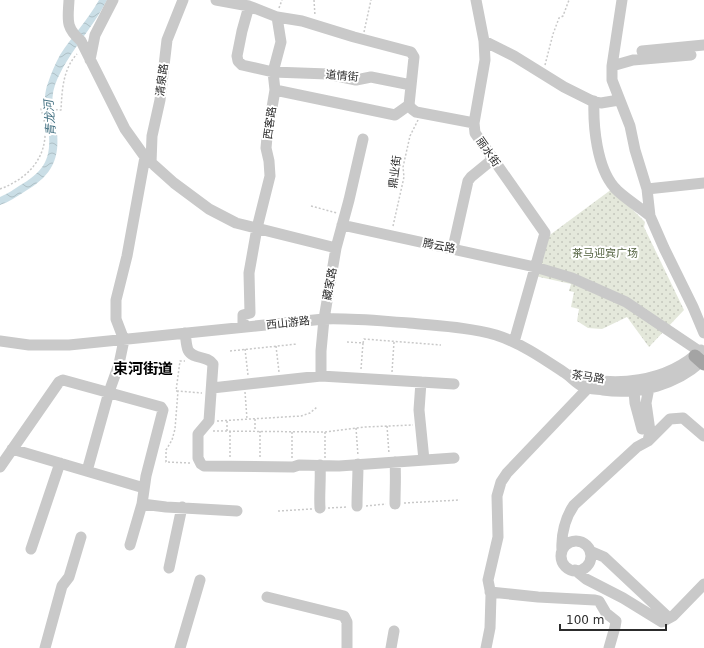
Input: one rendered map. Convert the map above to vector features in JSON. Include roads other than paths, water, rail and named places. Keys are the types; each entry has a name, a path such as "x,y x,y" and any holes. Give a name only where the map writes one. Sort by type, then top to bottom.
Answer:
{"street":[{"path":"68,0 68,21 72,34 83,45 121,121 148,160 174,184 209,209 236,223 336,248"},
{"path":"90,60 95,35 113,0"},
{"name":"清泉路","path":"124,340 116,319 116,300 127,256 160,100 167,40 183,0"},
{"path":"216,0 249,6 277,17 302,21 413,53 414,57 409,105 414,111 474,123"},
{"name":"丽水街","path":"476,0 484,41 485,60 474,123 475,133 545,233 514,342"},
{"path":"622,0 612,66 612,80 630,126 635,150 647,189 650,216 704,333"},
{"name":"道情街","path":"249,6 237,56 238,61 245,67 273,72 328,74 356,80 371,77 411,85"},
{"name":"西客路","path":"243,327 243,315 250,314 250,273 257,228 270,176 266,148 275,90 273,72 281,42 277,17"},
{"path":"484,41 514,56 564,87 594,101 601,103 619,100"},
{"path":"642,51 704,45"},
{"path":"612,66 633,60 691,55"},
{"path":"275,90 395,114 409,105"},
{"path":"594,101 594,133 606,172 614,187 650,216"},
{"name":"藏家路","path":"321,376 321,351 324,319 336,248 363,139"},
{"path":"453,248 468,181 493,159"},
{"path":"647,189 704,183"},
{"name":"腾云路","path":"344,220 391,236 453,248 536,267 572,278 626,302 701,356"},
{"name":"西山游路","path":"0,341 29,345 55,346 324,319 353,319 444,326 487,333 514,342 566,374"},
{"path":"186,333 189,352 194,356 208,359 213,364 209,421 198,434 198,458 200,463 204,466 292,467 299,465 358,464 454,458"},
{"path":"87,472 109,392 120,364 124,340"},
{"name":"茶马路","path":"566,374 580,378 608,381 631,381 669,372 701,356"},
{"name":"茶马路","path":"566,374 582,386 588,388 607,391 649,388 673,381 686,374 701,356"},
{"path":"212,391 246,384 321,376 454,384"},
{"path":"0,467 59,382 63,380 161,407 163,410 146,476 142,504 130,545"},
{"path":"421,382 419,410 424,460"},
{"path":"486,648 490,628 490,592 488,580 498,536 497,496 501,482 507,473 588,388"},
{"path":"648,441 650,431 646,403 649,388"},
{"path":"634,390 635,403 643,432 648,441"},
{"path":"590,551 590,559 586,566 579,570 571,570 564,565 561,558 562,541 568,515 574,505 637,447 648,441 670,419 678,417 683,418 704,436"},
{"path":"12,449 144,488"},
{"path":"392,462 396,480 394,487 395,504"},
{"path":"31,549 60,464"},
{"path":"357,506 358,464"},
{"path":"320,508 319,491 322,465"},
{"path":"142,504 166,507 237,511"},
{"path":"169,568 182,507"},
{"path":"45,648 62,586 69,577 81,537"},
{"path":"562,550 569,543 576,541 586,545 590,551 604,557 669,618"},
{"path":"575,570 586,579 623,598 662,622 673,616 704,584"},
{"path":"180,648 200,580"},
{"path":"490,592 599,601 606,613 616,621 609,648"},
{"path":"267,597 344,616 347,622 347,648"},
{"path":"391,648 394,631"}],"water":[{"name":"青龙河","path":"99,0 107,0 66,62 53,91 52,103 57,133 57,144 54,161 51,168 40,181 32,187 15,198 0,205 0,197 27,181 39,171 46,160 49,144 45,96 48,83 60,55"}],"district":[{"name":"束河街道","path":"143,369"}],"park label":[{"name":"茶马迎宾广场","path":"605,253"}]}
